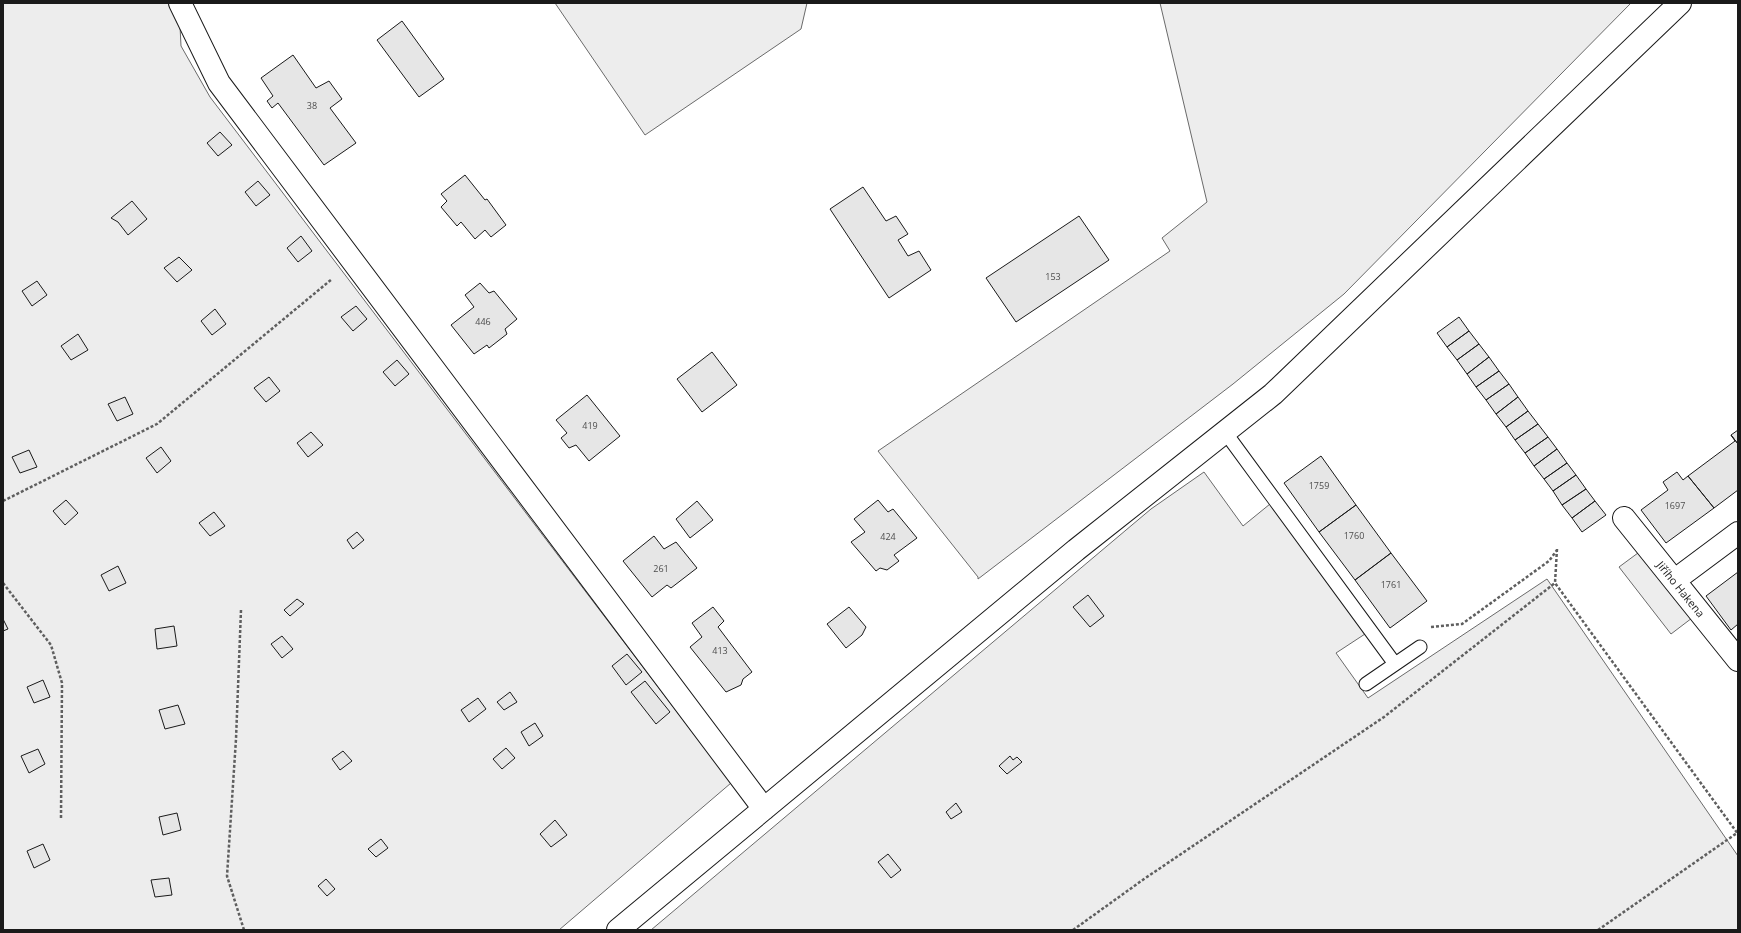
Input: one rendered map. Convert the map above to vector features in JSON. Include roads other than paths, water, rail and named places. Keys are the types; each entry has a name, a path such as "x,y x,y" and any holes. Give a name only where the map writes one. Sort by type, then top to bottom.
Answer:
{"street":[{"path":"180,3 219,83 764,809"},
{"path":"618,930 1076,550 1274,394 1680,3"},
{"name":"Jiřího Hakena","path":"1624,518 1738,660"},
{"path":"1675,580 1738,533"}],"lane":[{"path":"1225,432 1395,664"},
{"path":"1366,684 1420,647"}]}
